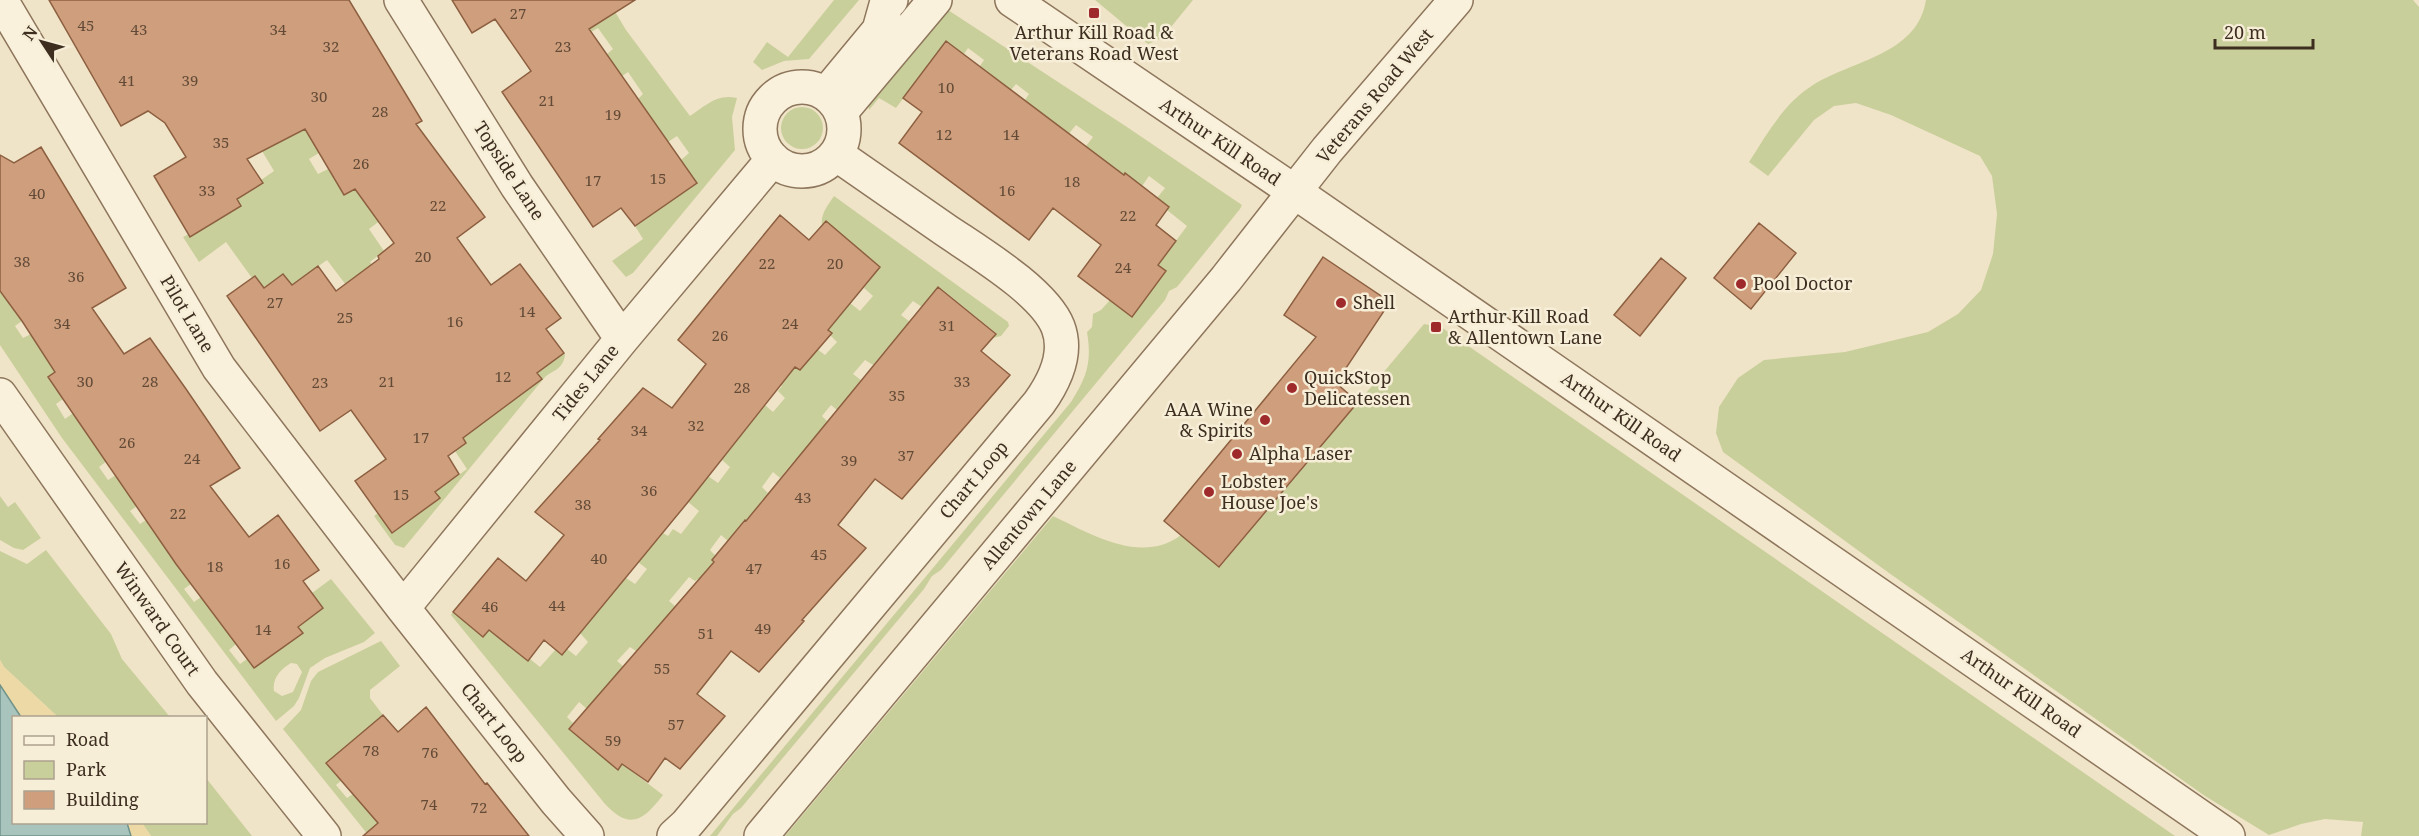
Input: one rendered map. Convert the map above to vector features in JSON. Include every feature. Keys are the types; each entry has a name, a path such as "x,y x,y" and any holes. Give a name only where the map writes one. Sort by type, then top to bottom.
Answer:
{"street":[{"name":"Pilot Lane","path":"1,0 219,368 403,608"},
{"name":"Topside Lane","path":"401,0 517,186 622,339"},
{"path":"824,98 935,0"},
{"name":"Arthur Kill Road","path":"1012,0 1295,192 2228,836"},
{"name":"Veterans Road West","path":"1295,192 1327,150 1456,0"},
{"path":"824,98 866,17 888,3"},
{"path":"785,91 824,98 844,125 843,138 836,154 820,167 808,171 795,171 782,167 765,148 760,135 761,121 766,108 774,98 785,91"},
{"name":"Chart Loop","path":"674,836 686,825 1039,403 1052,384 1060,360 1061,343 1058,327 1047,309 1033,294 836,154"},
{"name":"Tides Lane","path":"403,608 622,339 773,159"},
{"name":"Allentown Lane","path":"761,836 1273,222 1295,192"},
{"name":"Winward Court","path":"0,395 202,683 324,836"},
{"name":"Chart Loop","path":"403,608 556,801 587,836"}],"green space":[{"path":"227,0 230,0 301,124 322,148 318,151 319,153 309,159 318,174 328,169 344,195 404,159 415,164 437,153 445,163 413,196 369,229 384,251 370,262 388,285 417,311 541,379 537,373 564,353 565,355 558,369 545,377 404,548 395,545 374,516 378,513 393,533 440,498 435,492 467,469 455,451 466,443 327,260 292,285 283,274 264,288 256,277 252,278 226,242 199,262 183,237 189,234 191,236 241,206 237,199 263,184 261,180 274,171 262,151"},
{"path":"608,0 626,30 690,116 717,99 737,98 732,117 735,150 633,273 626,277 612,261 643,239 635,226 697,183 681,160 689,153 677,136 668,142 638,99 643,94 628,72 618,79 607,54 613,49 598,28 591,32 576,11"},
{"path":"834,0 859,0 809,59 784,61 762,70 753,62 767,42 788,57"},
{"path":"1095,0 1193,0 1162,38 1148,44"},
{"path":"1926,0 2413,0 2419,7 2419,836 2361,836 2363,822 2325,819 2269,835 2205,796 1889,573 1723,452 1716,433 1719,407 1738,378 1764,360 1845,352 1928,332 1958,314 1981,290 1993,254 1997,214 1992,176 1980,156 1891,115 1856,103 1834,106 1814,120 1768,176 1749,162 1777,120 1793,101 1829,76 1881,54 1897,44 1910,33 1920,18"},
{"path":"948,10 1242,205 1177,287 1169,291 1165,300 941,570 932,576 924,589 741,808 733,814 717,836 710,836 1071,402 1087,369 1089,352 1087,332 1092,327 1093,314 1101,310 1110,300 1132,317 1166,271 1158,265 1187,226 1167,210 1169,207 1157,198 1165,188 1149,176 1142,186 1089,221 1086,146 1093,137 1076,125 1063,141 1050,120 1025,100 1029,94 1016,84 1011,90 984,83 991,74 980,66 984,60 968,48 964,54 946,41 896,108 879,98 869,110 868,103"},
{"path":"802,107 810,108 817,113 822,120 822,136 817,143 810,148 802,149 794,148 787,143 782,136 781,128 782,120 787,113 794,108"},
{"path":"834,196 1008,322 1009,326 1001,336 993,338 996,333 939,287 922,307 913,301 901,315 910,322 892,350 888,347 873,365 865,360 853,374 861,380 855,387 861,391 837,410 831,405 822,416 828,422 849,503 795,460 780,478 773,472 762,487 768,493 760,503 766,507 751,525 744,520 728,541 721,535 710,550 716,556 717,564 702,582 689,577 669,601 675,606 663,622 709,673 654,630 636,651 630,647 617,661 623,666 619,671 623,675 587,709 579,702 567,717 574,724 570,729 617,769 622,764 663,795 643,816 629,820 622,818 605,804 451,615 453,612 483,637 489,630 528,661 530,659 540,667 556,649 562,654 567,649 576,656 588,642 580,633 598,611 551,572 626,578 635,584 647,569 638,562 653,536 658,540 663,533 668,536 673,529 681,534 699,511 688,502 690,500 686,496 708,476 718,483 730,467 722,460 739,438 704,407 745,429 765,405 773,412 785,398 778,391 782,386 778,382 792,364 800,370 817,349 825,355 837,342 824,326 850,303 860,311 873,296 864,288 880,267 826,222 822,225 823,214"},
{"path":"11,291 22,321 15,326 23,338 31,334 49,362 100,329 63,399 56,404 65,419 73,413 107,461 99,467 108,480 116,475 137,506 130,511 140,524 146,520 191,584 184,589 194,602 201,597 236,644 229,650 240,664 247,659 254,667 302,634 298,627 323,608 312,593 331,579 375,633 364,642 325,658 310,668 294,706 276,721 62,438 0,345 0,292 3,296","holes":["291,663 297,664 302,672 293,692 282,696 274,691 274,682 281,671"]},
{"path":"1424,324 1441,327 2175,836 785,836 1053,516 1100,538 1133,547 1166,544 1181,535 1220,567"},
{"path":"0,496 8,507 15,502 41,538 23,550 0,540"},
{"path":"46,550 111,634 122,659 169,716 57,716 4,667 0,660 0,551 27,564"},
{"path":"381,641 400,666 370,690 370,698 383,715 326,763 342,780 336,785 347,798 353,794 389,813 377,823 388,836 369,836 283,729 301,710 311,681 318,672"},
{"path":"207,779 252,836 151,836 143,824 207,824"}],"sand":[{"path":"0,660 4,667 57,716 20,716 0,685"},
{"path":"127,824 143,824 151,836 131,836"}],"water":[{"path":"0,685 20,716 12,716 12,824 127,824 131,836 0,836"}],"building":[{"path":"49,0 349,0 422,121 416,124 485,217 457,238 491,285 520,264 561,318 546,329 564,353 537,373 542,379 463,438 466,443 448,456 459,474 435,492 440,498 392,533 355,481 386,459 351,410 320,431 227,296 255,276 264,288 283,274 292,285 318,266 336,291 379,259 378,256 394,243 355,189 344,195 305,129 247,159 263,183 237,199 241,206 190,237 154,176 186,157 165,123 148,111 121,126"},
{"path":"452,0 635,0 589,29 697,183 635,226 621,208 593,227 502,92 531,71 495,19 472,33"},
{"path":"946,41 1169,207 1156,225 1176,241 1158,265 1166,271 1132,317 1078,276 1101,245 1053,208 1029,240 899,143 922,112 903,98"},
{"path":"41,147 126,288 92,308 124,354 150,338 186,389 240,468 210,486 249,537 278,515 319,570 303,581 323,608 298,627 303,633 254,668 176,564 48,377 55,372 0,291 0,155 14,163"},
{"path":"780,215 809,240 826,221 880,267 828,330 832,333 800,370 795,367 562,655 544,640 528,661 489,630 483,637 453,612 498,558 526,581 564,535 535,512 643,388 672,408 706,364 678,340"},
{"path":"1759,223 1796,253 1751,309 1714,278"},
{"path":"1323,257 1390,302 1336,383 1358,402 1219,567 1164,521 1316,337 1284,315"},
{"path":"1661,258 1686,278 1640,336 1614,315"},
{"path":"938,287 996,334 981,351 1010,375 902,499 875,479 838,525 866,548 759,672 731,651 697,694 725,716 680,769 665,758 648,782 622,764 618,770 569,729 714,562 712,560"},
{"path":"426,707 485,784 487,783 529,836 363,836 378,823 326,763 383,715 398,732"}],"place":[{"name":"Arthur Kill Road & Veterans Road West","path":"1094,13"},
{"name":"Pool Doctor","path":"1741,284"},
{"name":"Shell","path":"1341,303"},
{"name":"Arthur Kill Road & Allentown Lane","path":"1436,327"},
{"name":"QuickStop Delicatessen","path":"1292,388"},
{"name":"AAA Wine & Spirits","path":"1265,420"},
{"name":"Alpha Laser","path":"1237,454"},
{"name":"Lobster House Joe's","path":"1209,492"}]}
